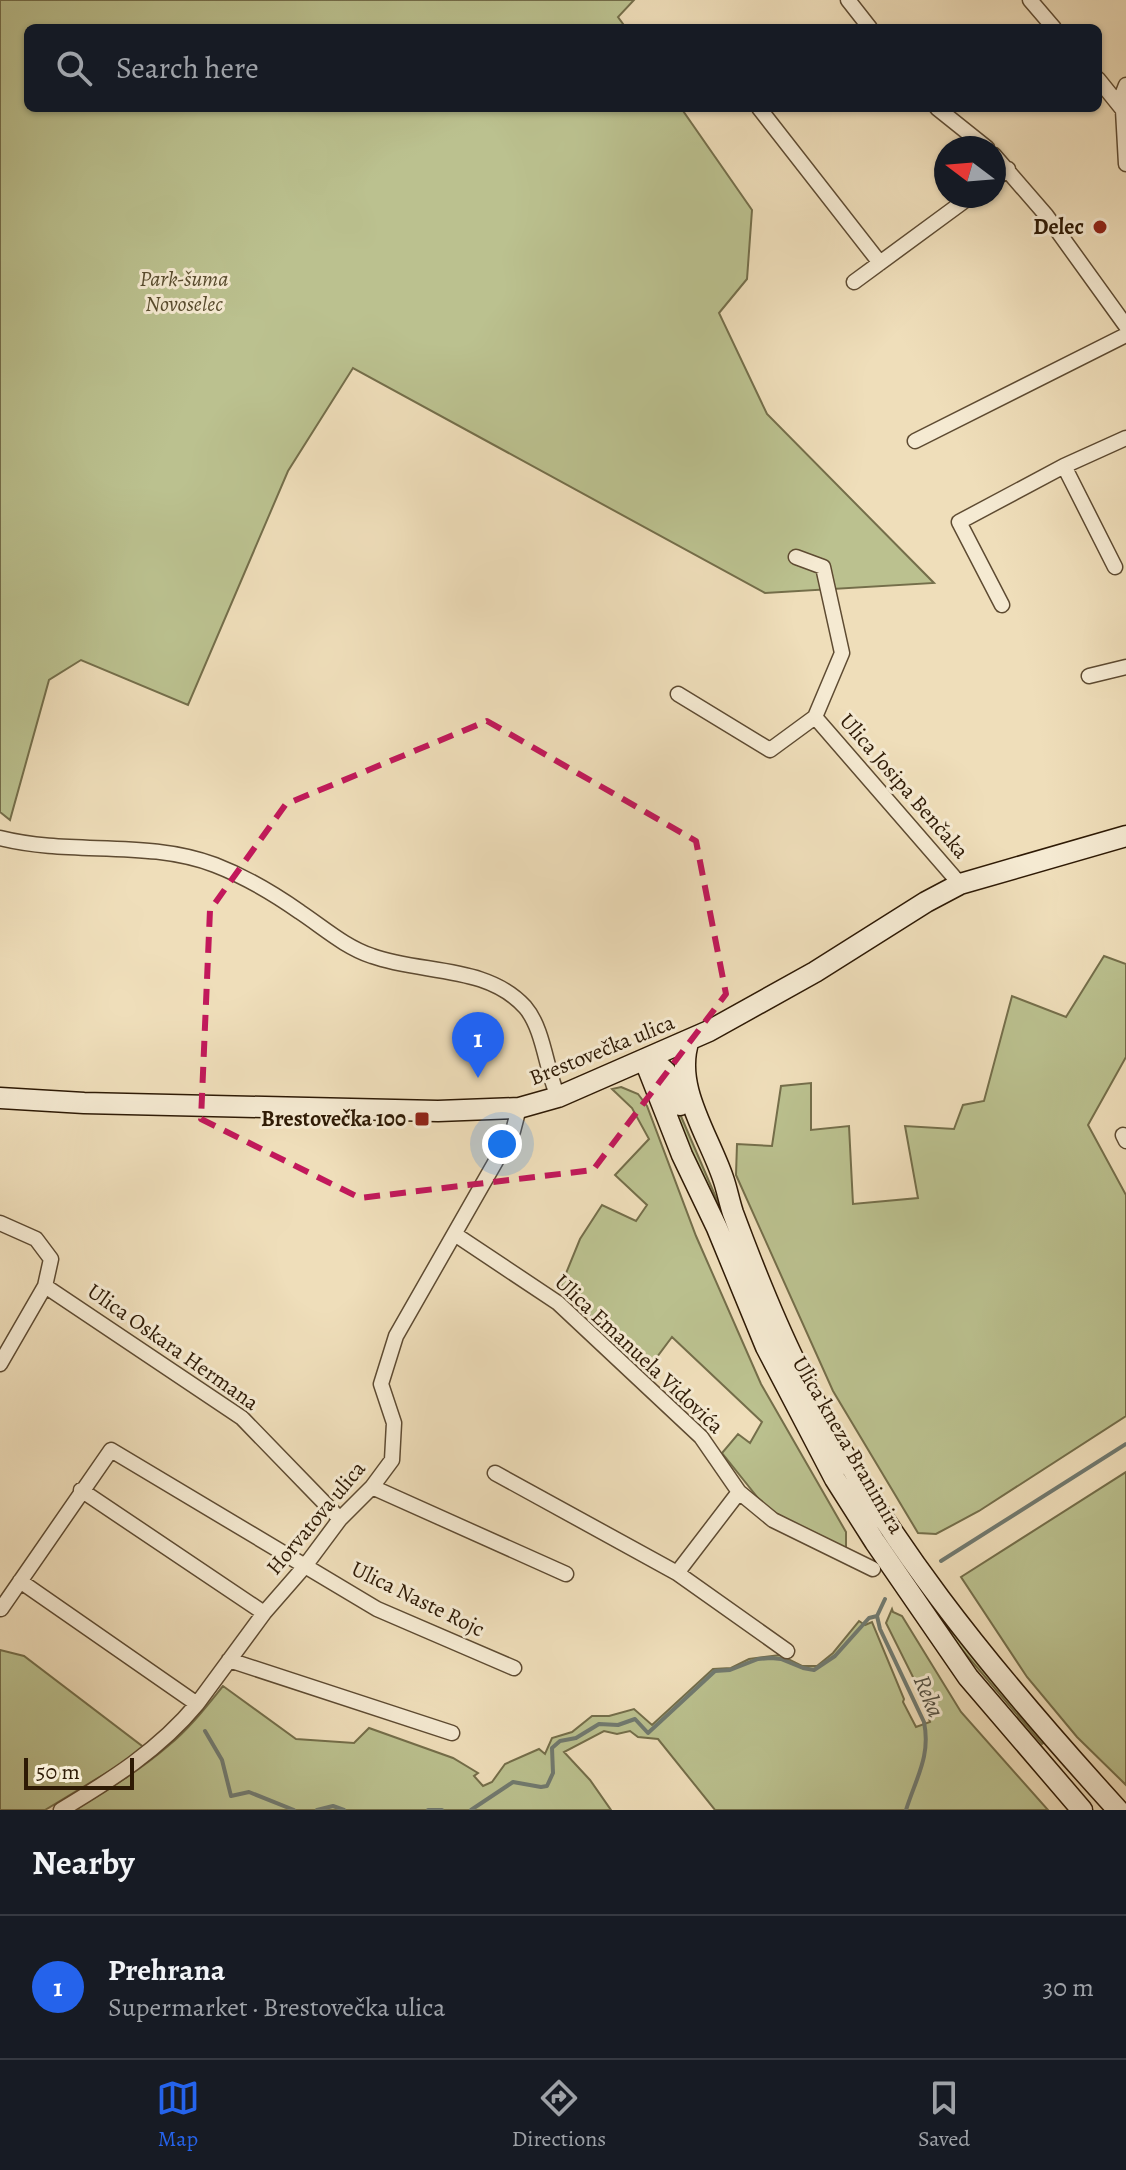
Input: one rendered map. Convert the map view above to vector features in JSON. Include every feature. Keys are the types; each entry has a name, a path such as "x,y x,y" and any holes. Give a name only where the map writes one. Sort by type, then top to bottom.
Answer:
{"street":[{"path":"848,0 867,24"},
{"path":"1030,0 1051,24"},
{"path":"1102,84 1123,108"},
{"path":"1126,85 1123,108 1126,164"},
{"path":"762,112 880,263"},
{"path":"942,112 972,136"},
{"path":"1008,169 1056,227 1126,326"},
{"path":"854,282 955,208"},
{"path":"915,441 1126,335"},
{"path":"1002,605 959,522 1064,466 1126,438"},
{"path":"1064,466 1115,567"},
{"name":"Ulica Josipa Benčaka","path":"678,694 770,750 815,717 842,653 823,567 796,557"},
{"path":"1089,676 1126,667"},
{"name":"Ulica Josipa Benčaka","path":"815,717 960,884"},
{"name":"Brestovečka ulica","path":"0,1098 84,1103 438,1111 519,1108 558,1097 689,1040 815,972 960,884 1126,836"},
{"path":"0,838 64,849 154,850 184,856 249,879 332,935 371,956 472,977 496,986 516,998 533,1017 558,1097"},
{"name":"Ulica kneza Branimira","path":"689,1040 683,1059 684,1079 723,1178 731,1209 796,1365 850,1465 929,1586 1002,1678 1118,1810"},
{"name":"Ulica kneza Branimira","path":"648,1059 669,1077 705,1167 731,1209"},
{"name":"Ulica kneza Branimira","path":"648,1059 682,1155 717,1228 766,1347 835,1479 968,1677 1082,1810"},
{"name":"Horvatova ulica","path":"61,1810 147,1755 178,1727 264,1613 392,1460 394,1423 381,1384 396,1336 513,1131 519,1108"},
{"path":"0,1223 36,1239 51,1259 45,1286 0,1364"},
{"name":"Ulica Emanuela Vidovića","path":"456,1235 558,1303 701,1437 739,1492 773,1520 873,1569"},
{"name":"Ulica Oskara Hermana","path":"45,1286 242,1418 340,1519"},
{"name":"Ulica Naste Rojc","path":"81,1490 111,1450 377,1609 514,1668"},
{"path":"495,1473 677,1573 787,1651"},
{"path":"372,1487 566,1574"},
{"path":"1,1609 81,1490 264,1613"},
{"path":"677,1573 739,1492"},
{"path":"20,1581 197,1704"},
{"path":"229,1660 452,1733"}],"highlighted area":[{"path":"487,721 696,841 726,994 593,1170 360,1198 201,1119 210,910 286,804"}],"green space":[{"name":"Park-šuma Novoselec","path":"0,0 634,0 618,17 623,24 24,24 24,112 684,112 752,210 747,279 719,313 767,414 934,583 765,593 353,368 288,471 188,705 81,660 49,680 10,820 0,812"},
{"path":"1104,956 1126,964 1126,1057 1088,1125 1126,1195 1126,1416 979,1511 936,1534 918,1533 833,1391 736,1175 737,1144 772,1146 781,1086 811,1083 811,1130 849,1126 853,1204 918,1198 905,1126 954,1129 963,1105 984,1101 1012,996 1066,1017"},
{"path":"621,1087 638,1094 647,1106 696,1236 761,1384 846,1532 846,1549 766,1508 722,1453 738,1434 750,1443 762,1422 672,1337 648,1369 560,1288 580,1239 602,1205 636,1221 647,1205 615,1175 649,1139 632,1108 612,1089"},
{"path":"674,1100 782,1351 1046,1741 1042,1744 952,1638 916,1589 818,1433 699,1175 669,1101"},
{"path":"1126,1472 1126,1785 1077,1737 1027,1677 961,1577"},
{"path":"892,1609 902,1616 961,1712 1048,1810 715,1810 658,1739 638,1737 630,1731 617,1734 604,1731 564,1752 590,1780 611,1810 75,1810 168,1746 223,1686 296,1739 354,1743 369,1728 453,1758 478,1773 474,1776 483,1786 492,1782 505,1764 539,1749 545,1754 552,1738 572,1732 592,1716 609,1716 634,1709 652,1725 713,1669 731,1668 749,1659 780,1655 802,1666 817,1666 833,1653 859,1621 865,1625 872,1622 916,1727 930,1722 921,1693 886,1623"},
{"path":"0,1650 24,1656 146,1749 45,1810 0,1810"}],"waterway":[{"name":"Reka","path":"941,1561 1126,1444"},
{"name":"Reka","path":"885,1599 877,1616 880,1629 924,1722 926,1734 921,1767 906,1810"},
{"path":"471,1810 513,1782 547,1786 553,1773 552,1748 560,1741 576,1738 599,1724 618,1725 635,1719 648,1733 715,1671 730,1670 758,1659 771,1658 814,1670 835,1656 869,1618 877,1616"},
{"path":"205,1731 222,1760 231,1796 249,1792 294,1810"},
{"path":"317,1810 333,1806 344,1810"},
{"path":"428,1810 442,1810"}],"place":[{"name":"Delec","path":"1100,227"},
{"name":"Prehrana","path":"478,1078"},
{"name":"Brestovečka 100","path":"422,1119"}]}
